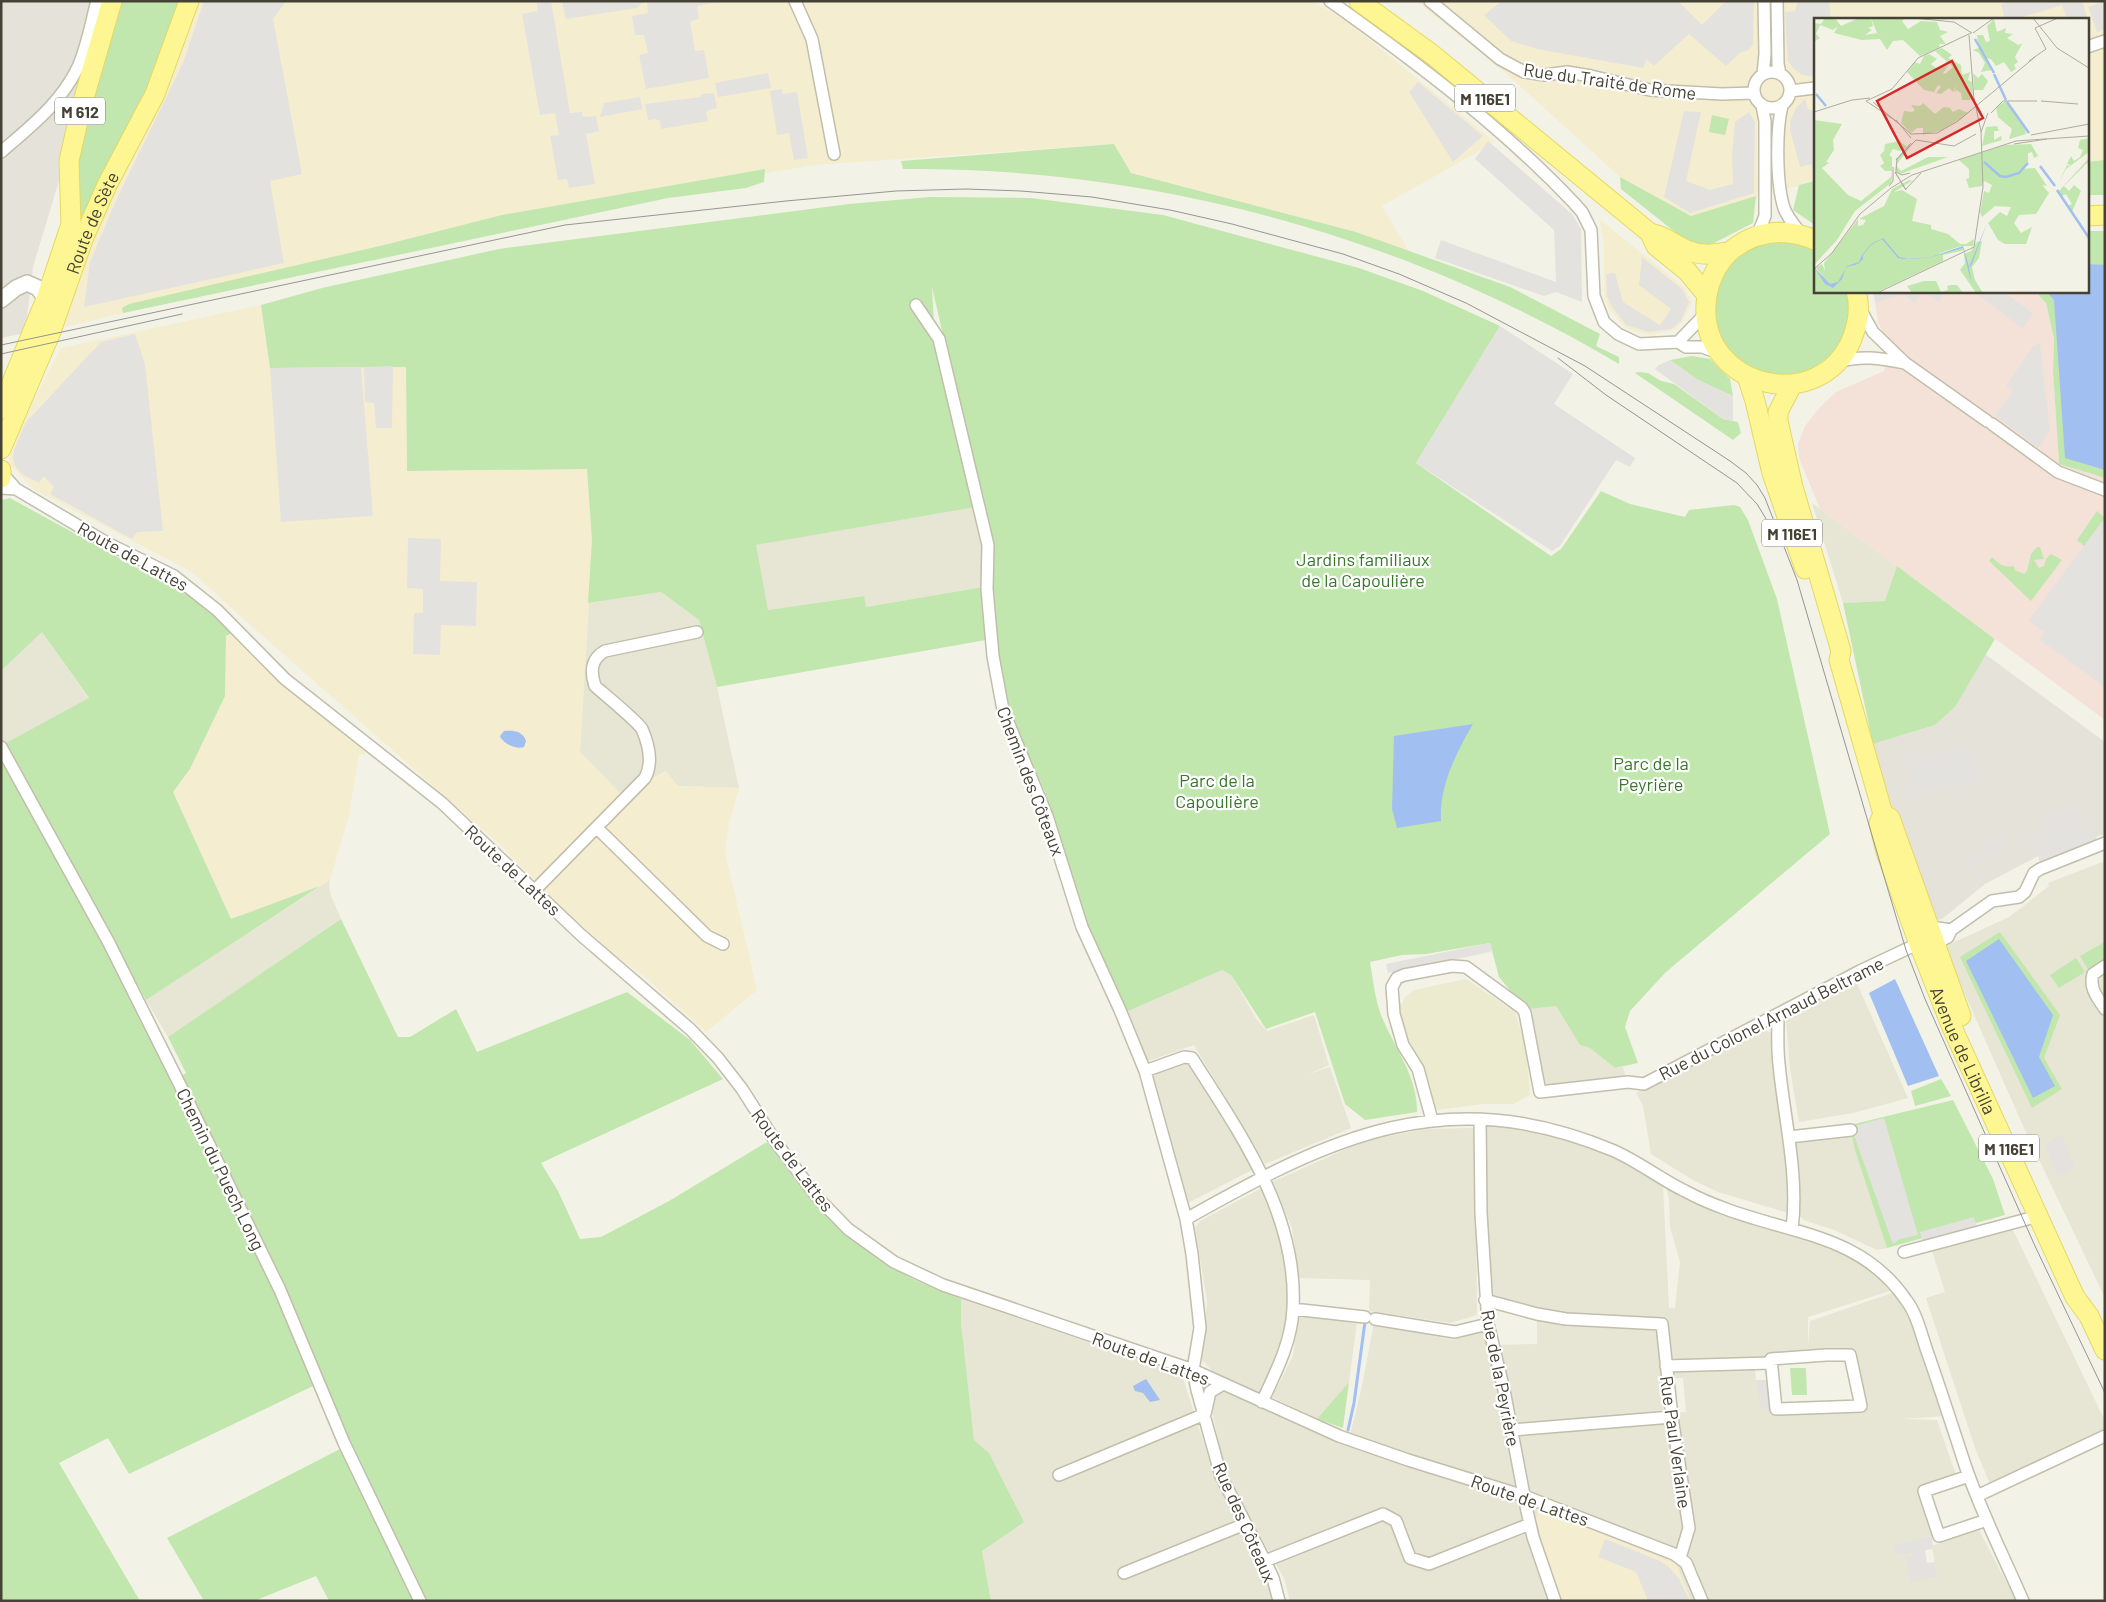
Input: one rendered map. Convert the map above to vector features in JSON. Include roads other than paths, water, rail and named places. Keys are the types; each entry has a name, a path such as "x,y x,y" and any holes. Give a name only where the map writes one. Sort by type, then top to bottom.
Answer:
{"main road":[{"name":"Route de Sète","path":"1,409 46,299 71,224 69,161 80,112 112,1"},
{"name":"Route de Sète","path":"1,448 50,334 84,237 107,184 155,94 189,1"},
{"name":"M 116E1","path":"1359,1 1433,55 1650,233 1656,246 1687,271 1706,294"},
{"path":"2088,206 2105,206"},
{"path":"2088,216 2105,215"},
{"path":"1808,237 1786,232 1757,236 1742,242 1729,252 1719,265 1711,279 1706,294 1705,314 1707,328 1719,353 1746,376 1761,382 1776,385 1792,384 1816,377 1837,362 1849,347 1856,328 1858,299"},
{"name":"M 116E1","path":"1650,233 1664,236 1691,252 1703,254 1729,252"},
{"name":"Avenue de Librilla","path":"1746,376 1841,651 1839,660 1883,814 1879,823 1886,852 1923,942 1978,1053 2039,1214 2105,1337"},
{"name":"Avenue de Librilla","path":"1780,471 1778,412 1792,384"},
{"path":"2,471 9,484"},
{"name":"Avenue de Librilla","path":"1883,814 1890,818 1923,942"},
{"name":"Avenue de Librilla","path":"1886,852 1899,869 1954,1032 2039,1214 2075,1297 2089,1316 2105,1350"},
{"path":"2075,1297 2105,1366"}],"street":[{"path":"1,152 47,111 68,84 78,66 97,1"},
{"path":"795,1 812,39 834,154"},
{"path":"1330,1 1410,58 1496,128 1568,196 1582,212 1588,221 1593,238 1594,296 1600,314 1610,328 1639,344 1678,342 1686,347 1702,347 1719,353"},
{"name":"Rue du Traité de Rome","path":"1430,1 1500,59 1524,72 1545,75 1567,72 1655,90 1722,94 1754,93"},
{"path":"1763,74 1775,72 1788,81 1790,91 1787,102 1782,106 1772,109 1762,106 1754,93 1755,84 1763,74 1765,54 1764,1"},
{"path":"1777,1 1778,64 1780,74"},
{"path":"2088,47 2105,41"},
{"path":"1790,91 1814,88"},
{"path":"1757,236 1765,216 1765,121 1762,106"},
{"path":"1782,106 1779,119 1779,182 1784,208 1808,237"},
{"path":"1,300 16,288 27,283 38,288 46,299"},
{"path":"1858,299 1872,332 1904,363 2058,472 2105,490"},
{"name":"Chemin des Côteaux","path":"916,305 939,340 988,545 986,589 993,656 1006,719 1048,816 1082,927 1120,1010 1145,1071 1186,1219"},
{"path":"1678,342 1705,314"},
{"path":"1837,362 1854,357 1864,357 1904,363"},
{"name":"Route de Lattes","path":"1,488 9,484 107,542 174,576 201,596 285,679 442,803 581,935 690,1029 718,1058 742,1089 777,1144 818,1198 848,1229 888,1258 943,1284 1193,1370 1339,1436 1408,1460 1524,1496 1574,1514 1680,1558"},
{"path":"534,890 645,778 650,770 651,759 641,728 595,686 592,677 592,666 596,657 605,651 697,632"},
{"name":"Chemin du Puech Long","path":"1,747 113,951 178,1081 280,1290 344,1443 420,1601"},
{"path":"596,828 707,936 723,944"},
{"name":"Rue du Colonel Arnaud Beltrame","path":"1432,1120 1418,1069 1403,1045 1394,1014 1392,987 1396,978 1452,966 1466,966 1522,1008 1526,1013 1540,1092 1628,1082 1644,1084 1860,971 1923,942 1938,928 1951,930 1992,901 2019,897 2025,892 2034,873 2040,869 2105,843"},
{"path":"2105,966 2092,974 2091,981 2093,990 2105,1008"},
{"path":"1778,1014 1778,1064 1789,1137 1794,1208 1792,1229"},
{"path":"1145,1071 1184,1057 1192,1058 1235,1127 1262,1177 1282,1224 1289,1247 1293,1309 1281,1360 1262,1402"},
{"path":"1186,1219 1262,1177 1328,1146 1379,1130 1453,1118 1521,1123 1578,1137 1624,1156 1685,1191 1726,1209 1827,1240 1855,1253 1884,1276 1908,1302 1950,1415 1976,1496 2023,1601"},
{"name":"Rue de la Peyrière","path":"1480,1119 1488,1324 1512,1430 1530,1524 1555,1601"},
{"path":"1789,1137 1851,1130"},
{"path":"1904,1252 2039,1214"},
{"name":"Rue des Côteaux","path":"1186,1219 1200,1328 1193,1370 1197,1390 1221,1476 1273,1578 1279,1601"},
{"name":"Rue Paul Verlaine","path":"1486,1300 1537,1314 1566,1319 1662,1324 1672,1417 1689,1528 1680,1558"},
{"path":"1293,1309 1370,1318 1456,1332 1488,1324"},
{"path":"1850,1355 1861,1406 1776,1409 1771,1363 1770,1359 1850,1355"},
{"path":"1666,1366 1771,1363"},
{"path":"1059,1475 1205,1414 1210,1392 1223,1384"},
{"path":"1512,1430 1672,1417"},
{"path":"1976,1496 2105,1436"},
{"path":"1969,1476 1924,1491 1939,1536 1987,1520"},
{"path":"1265,1561 1383,1514 1396,1521 1410,1558 1429,1564 1530,1524"},
{"path":"1124,1573 1245,1524"},
{"path":"1680,1558 1686,1563 1702,1601"}],"water":[{"path":"2088,264 2105,265 2105,470 2065,458 2054,300 2047,292 2088,292"},
{"path":"1473,724 1450,770 1443,795 1441,821 1397,828 1392,809 1394,736"},
{"path":"504,731 514,731 523,735 526,741 524,747 514,747 504,742 500,736"},
{"path":"1999,939 2053,1015 2039,1057 2055,1086 2033,1098 1966,961"},
{"path":"1895,979 1939,1076 1908,1086 1869,993"},
{"path":"1146,1379 1160,1400 1150,1402 1143,1393 1135,1391 1133,1386"}],"waterway":[{"path":"1348,1430 1354,1403 1365,1322"}],"tram line":[{"path":"1,345 565,225 896,191 966,189 1021,191 1092,197 1170,210 1232,224 1343,254 1399,274 1466,303 1585,366 1730,461 1746,473 1765,498 1797,580 1906,950 1925,999 2035,1246 2105,1393"},
{"path":"1,354 182,314"},
{"path":"1558,358 1606,395 1737,483 1757,504 1771,527"}],"park label":[{"name":"Jardins familiaux de la Capoulière","path":"1363,569"},
{"name":"Parc de la Peyrière","path":"1651,773"},
{"name":"Parc de la Capoulière","path":"1217,790"}]}
